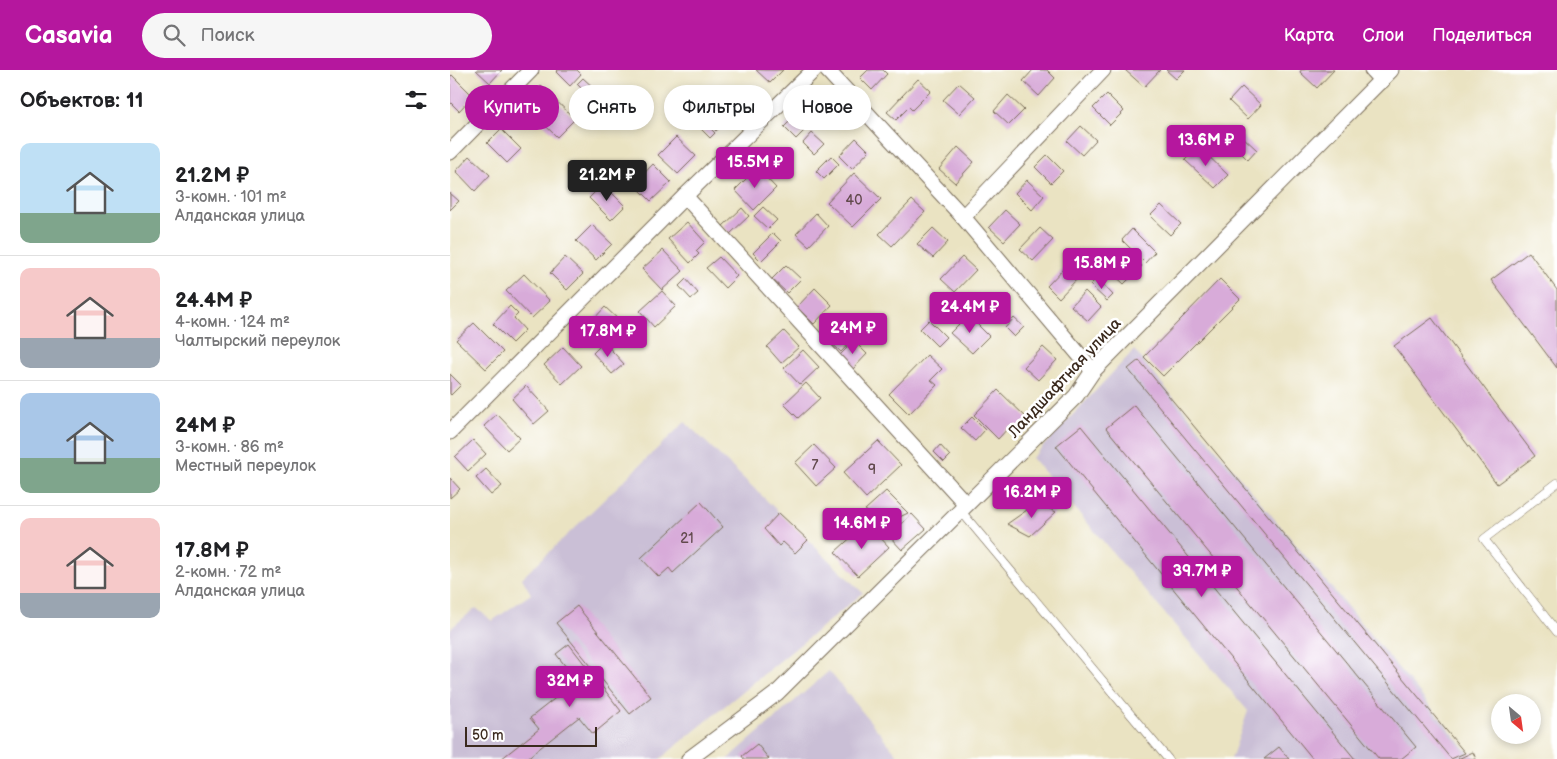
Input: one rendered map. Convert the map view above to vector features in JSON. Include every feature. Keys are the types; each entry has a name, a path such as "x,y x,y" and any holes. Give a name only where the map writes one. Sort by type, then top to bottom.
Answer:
{"street":[{"path":"450,152 531,70"},
{"path":"450,432 685,196 814,70"},
{"path":"827,70 963,217 1093,371"},
{"path":"963,217 1103,70"},
{"name":"Ландшафтная улица","path":"689,759 777,693 1076,396 1093,371 1382,74"},
{"path":"685,196 963,507"}],"lane":[{"path":"1557,483 1484,539 1557,632"},
{"path":"963,507 1168,759"}],"shaded area":[{"path":"1134,350 1474,759 1231,759 1248,711 1032,458"},
{"path":"685,422 863,593 660,759 450,759 450,629 476,608 492,621 531,594 522,578"},
{"path":"829,671 901,759 728,759"}],"building":[{"path":"476,70 502,70 490,83"},
{"path":"558,70 577,70 581,74 569,85 556,72"},
{"path":"756,70 783,70 770,83"},
{"path":"868,70 883,70 887,74 872,90 871,85 867,85 860,78"},
{"path":"1033,70 1047,70 1055,78 1039,96 1023,81"},
{"path":"1125,70 1160,70 1144,87"},
{"path":"1166,70 1185,70 1176,79"},
{"path":"1301,70 1334,70 1317,88 1300,72"},
{"path":"452,75 465,88 465,105 459,111 450,102 450,77"},
{"path":"583,78 591,85 578,85"},
{"path":"918,79 931,91 912,110 909,107 896,120 887,112"},
{"path":"959,83 975,97 959,114 943,100"},
{"path":"1242,87 1261,105 1248,119 1229,101"},
{"path":"1107,94 1124,111 1110,125 1093,108"},
{"path":"1008,95 1024,110 1009,125 994,111"},
{"path":"559,103 569,113 569,125 557,137 550,130 559,130"},
{"path":"1081,126 1096,140 1082,155 1067,141"},
{"path":"502,130 521,149 507,163 487,143"},
{"path":"702,130 712,130 715,133 710,138"},
{"path":"787,130 805,130 796,139"},
{"path":"812,133 824,144 814,154 803,143"},
{"path":"1242,136 1257,150 1248,160 1233,145"},
{"path":"676,137 696,156 678,174 658,155"},
{"path":"856,138 869,151 852,169 839,156"},
{"path":"1198,146 1228,175 1215,188 1185,160"},
{"path":"958,147 974,162 955,183 939,169"},
{"path":"1047,155 1063,171 1051,183 1035,167"},
{"path":"470,156 490,175 475,191 456,171"},
{"path":"831,156 839,164 824,179 816,171"},
{"path":"653,164 671,182 651,201 634,184"},
{"path":"757,168 776,188 754,210 735,190"},
{"path":"854,173 881,199 853,227 827,202"},
{"path":"1027,180 1044,196 1032,210 1015,193"},
{"path":"603,184 625,206 611,220 589,198"},
{"path":"450,193 459,201 450,210"},
{"path":"912,200 925,212 892,246 879,234"},
{"path":"1161,205 1181,224 1170,235 1150,216"},
{"path":"763,207 777,220 768,229 754,216"},
{"path":"742,208 749,216 730,234 723,226"},
{"path":"1005,210 1020,224 1004,241 989,227"},
{"path":"816,213 828,226 809,246 796,234"},
{"path":"687,222 705,242 696,251 699,254 690,263 668,239"},
{"path":"592,225 612,244 596,260 576,241"},
{"path":"933,228 948,242 933,258 917,244"},
{"path":"1040,228 1053,240 1033,261 1020,249"},
{"path":"1132,229 1155,252 1145,263 1122,240"},
{"path":"773,233 781,241 761,261 753,253"},
{"path":"663,250 683,271 662,290 642,269"},
{"path":"1128,252 1142,266 1124,284 1110,271"},
{"path":"1529,252 1557,290 1557,368 1491,280"},
{"path":"565,257 583,274 567,290 550,273"},
{"path":"719,257 737,276 725,288 706,268"},
{"path":"962,257 976,270 955,292 941,279"},
{"path":"786,265 801,279 787,293 772,279"},
{"path":"1065,267 1078,278 1059,298 1047,286"},
{"path":"524,274 550,301 532,318 506,291"},
{"path":"1097,278 1113,295 1107,301 1090,285"},
{"path":"686,279 698,293 691,299 679,286"},
{"path":"1220,279 1240,299 1163,376 1144,357"},
{"path":"815,288 832,305 814,324 797,307"},
{"path":"662,291 676,306 654,327 640,311"},
{"path":"1085,291 1101,307 1088,321 1071,306"},
{"path":"510,306 518,314 514,318 525,330 512,343 493,324"},
{"path":"605,307 620,321 605,336 591,322"},
{"path":"968,315 989,336 972,353 950,333"},
{"path":"1014,318 1024,327 1014,337 1005,328"},
{"path":"1432,318 1535,456 1497,484 1394,346"},
{"path":"840,320 856,336 841,352 824,336"},
{"path":"929,320 946,337 937,346 920,329"},
{"path":"474,323 503,352 486,369 456,340"},
{"path":"784,331 799,347 781,363 767,347"},
{"path":"854,341 867,354 853,369 840,355"},
{"path":"604,342 624,364 612,374 593,353"},
{"path":"563,347 581,366 562,384 544,365"},
{"path":"1043,347 1057,360 1038,380 1024,367"},
{"path":"803,350 819,367 800,385 784,368"},
{"path":"927,355 942,369 931,380 937,385 909,414 889,394"},
{"path":"1139,360 1465,753 1451,759 1128,369"},
{"path":"450,374 461,385 451,395 450,394"},
{"path":"806,383 820,398 798,418 784,404"},
{"path":"526,386 549,411 534,424 512,399"},
{"path":"998,390 1029,420 1017,433 1010,426 998,439 974,415"},
{"path":"1134,405 1416,747 1401,759 1379,759 1106,428"},
{"path":"497,414 520,438 507,450 484,426"},
{"path":"972,417 985,430 975,441 961,428"},
{"path":"1081,426 1355,759 1313,759 1056,446"},
{"path":"473,440 486,454 468,471 455,457"},
{"path":"878,441 901,465 866,498 843,473"},
{"path":"814,445 836,468 816,486 795,463"},
{"path":"940,445 950,456 944,462 934,452"},
{"path":"486,469 502,486 491,495 476,478"},
{"path":"450,478 460,489 450,498"},
{"path":"886,491 908,513 885,524 865,510"},
{"path":"701,502 723,527 673,573 669,568 659,577 641,558"},
{"path":"1037,503 1056,512 1030,536 1007,524"},
{"path":"779,513 808,540 795,553 783,542 779,546 764,529"},
{"path":"912,514 926,529 902,550 889,536"},
{"path":"867,523 889,547 858,576 835,552"},
{"path":"577,606 651,697 630,714 556,623"},
{"path":"569,644 621,711 593,734 579,717 526,759 501,759 539,729 530,718 577,681 556,654"},
{"path":"757,744 769,759 744,759 742,756"},
{"path":"1279,747 1289,759 1264,759"},
{"path":"1473,752 1476,759 1458,759"}]}
